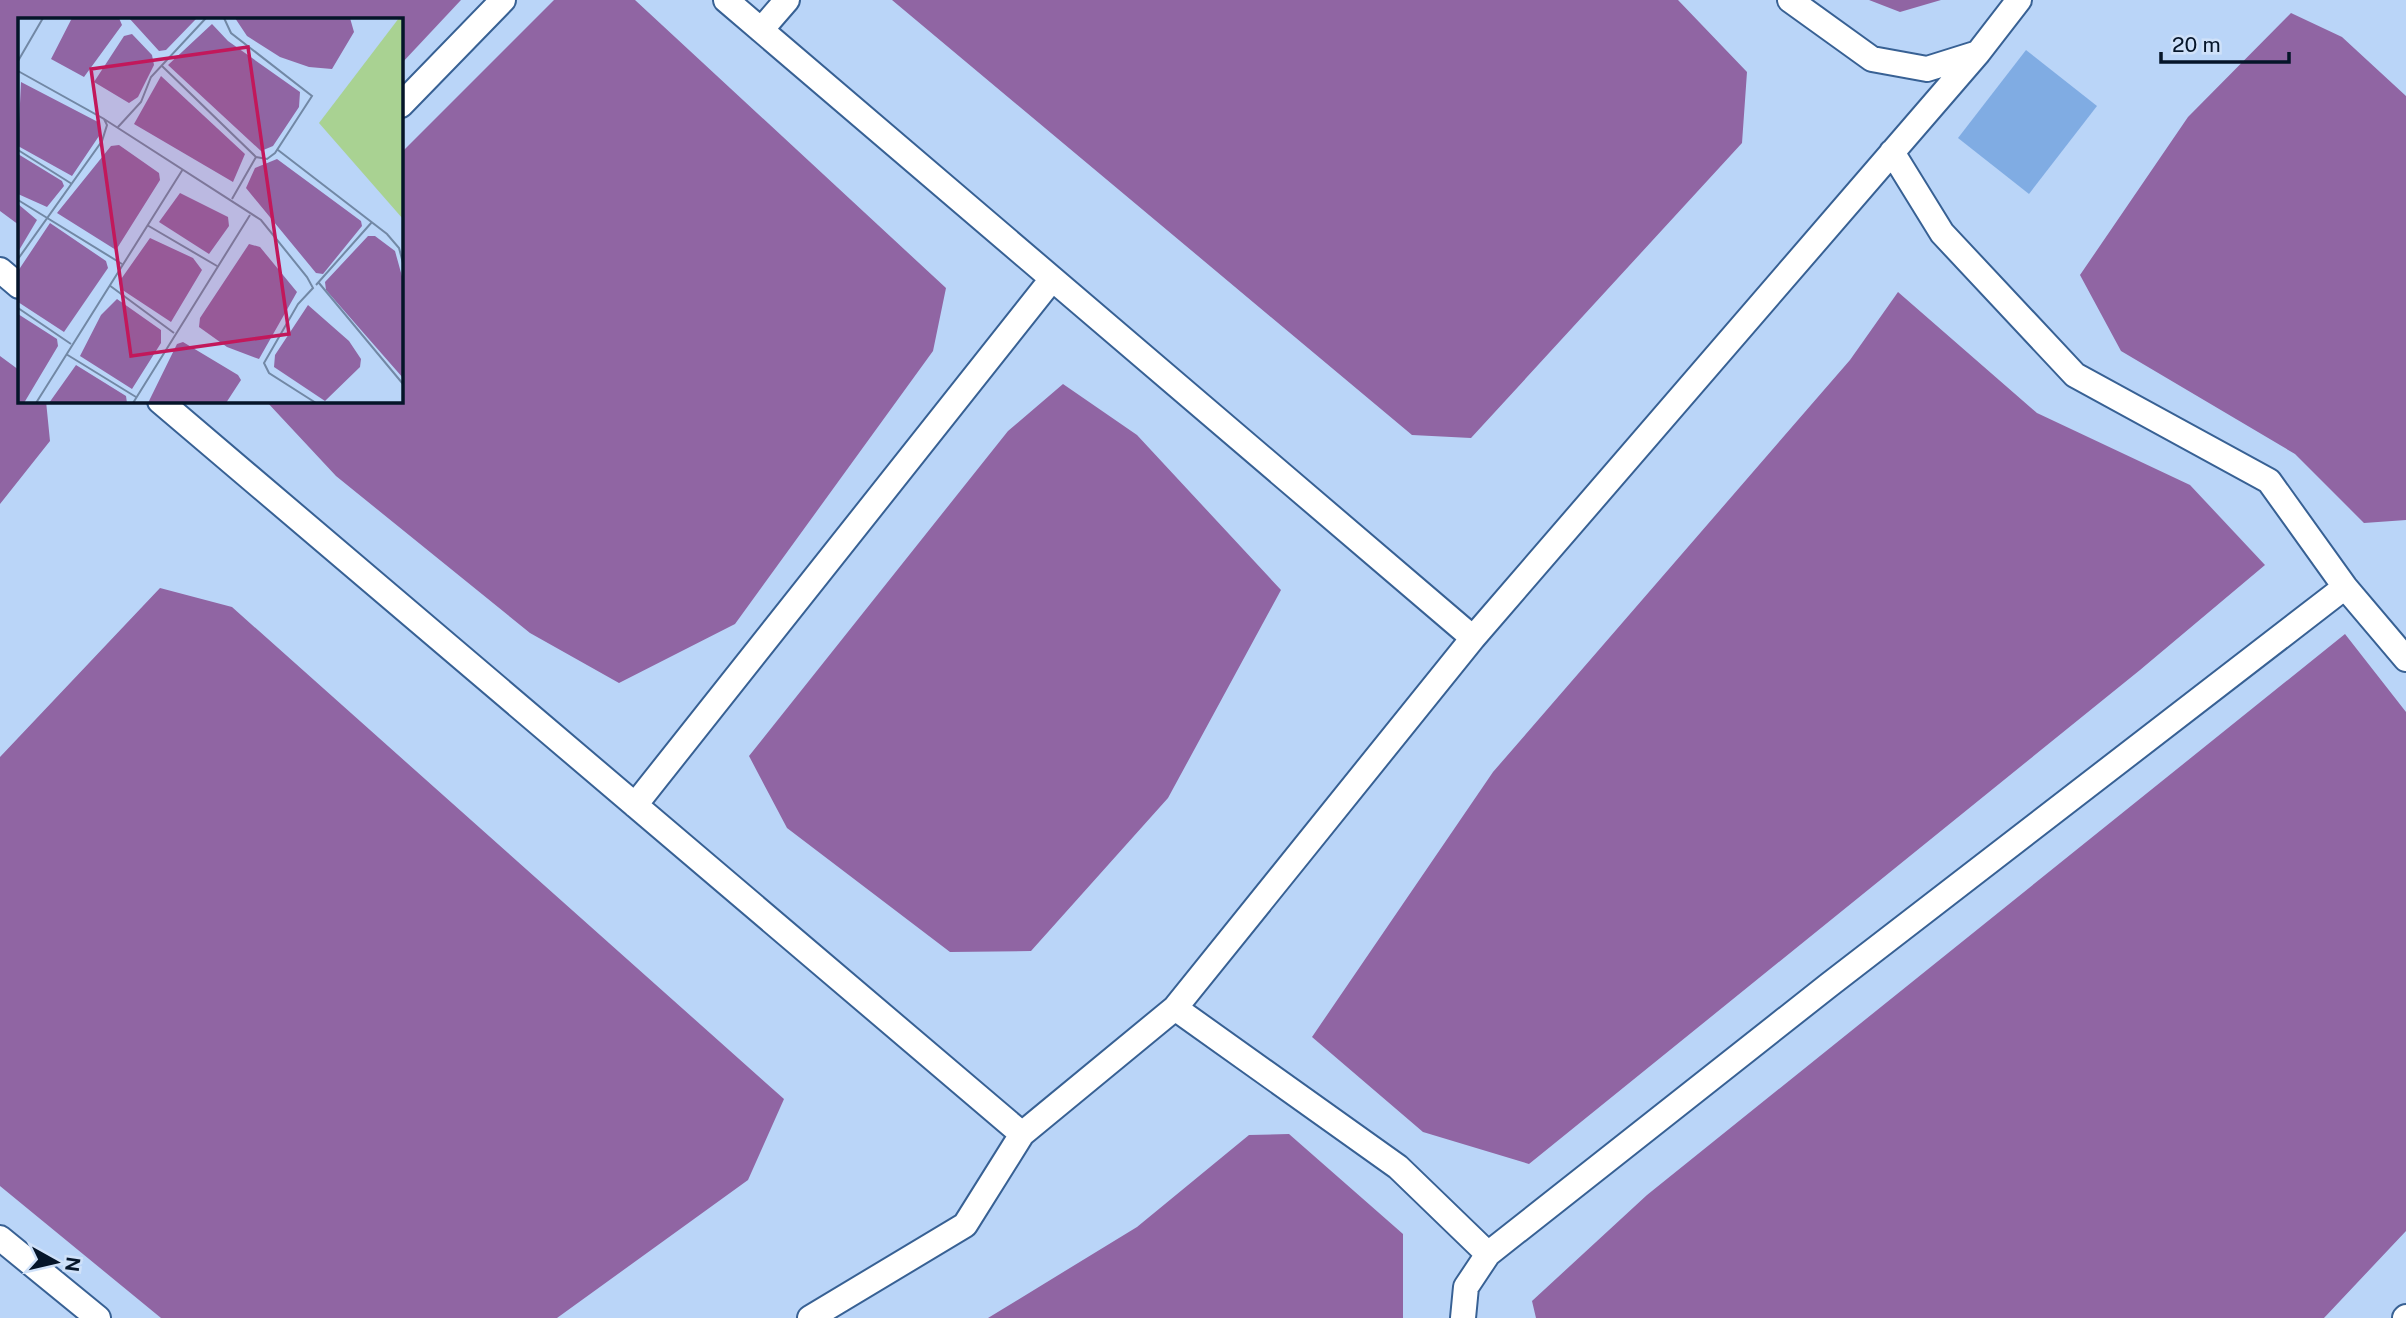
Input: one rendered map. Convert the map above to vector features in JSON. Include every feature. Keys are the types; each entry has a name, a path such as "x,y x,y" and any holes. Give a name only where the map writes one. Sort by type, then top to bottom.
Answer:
{"lane":[{"path":"402,104 503,0"},
{"path":"726,0 1473,638"},
{"path":"761,30 787,0"},
{"path":"1790,0 1872,59 1927,69 1978,53"},
{"path":"810,1318 965,1224 1022,1134 1175,1008 1473,638 1978,53 2019,0"},
{"path":"1892,152 1941,233 2075,375 2269,481 2345,587 2406,659"},
{"path":"0,270 18,285"},
{"path":"635,805 1052,279"},
{"path":"161,402 1022,1134"},
{"path":"1463,1318 1466,1287 1488,1254 1818,994 2345,587"},
{"path":"1175,1008 1398,1167 1488,1254"},
{"path":"0,1238 98,1318"}],"shaded area":[{"path":"0,0 461,0 402,63 402,18 18,18 18,224 0,211"},
{"path":"554,0 635,0 946,288 933,351 735,624 619,683 530,633 336,476 267,402 402,402 402,152"},
{"path":"892,0 1678,0 1747,72 1742,143 1471,438 1412,435"},
{"path":"1869,0 1941,0 1900,12"},
{"path":"2291,13 2342,37 2406,96 2406,520 2364,523 2295,454 2121,351 2080,275 2188,117"},
{"path":"1898,292 2037,413 2190,485 2265,565 2140,670 1529,1164 1423,1132 1312,1037 1493,772 1850,360"},
{"path":"0,356 18,369 18,402 46,402 50,441 0,504"},
{"path":"1063,384 1137,435 1281,590 1168,798 1031,951 950,952 787,828 749,756 1008,431"},
{"path":"160,588 232,607 784,1099 748,1180 557,1318 161,1318 0,1186 0,757"},
{"path":"2345,634 2406,712 2406,1231 2324,1318 1536,1318 1532,1301 1647,1195"},
{"path":"1289,1134 1403,1234 1403,1318 988,1318 1137,1227 1249,1135"}],"building":[{"path":"2026,50 2097,106 2029,194 1958,138"}]}
